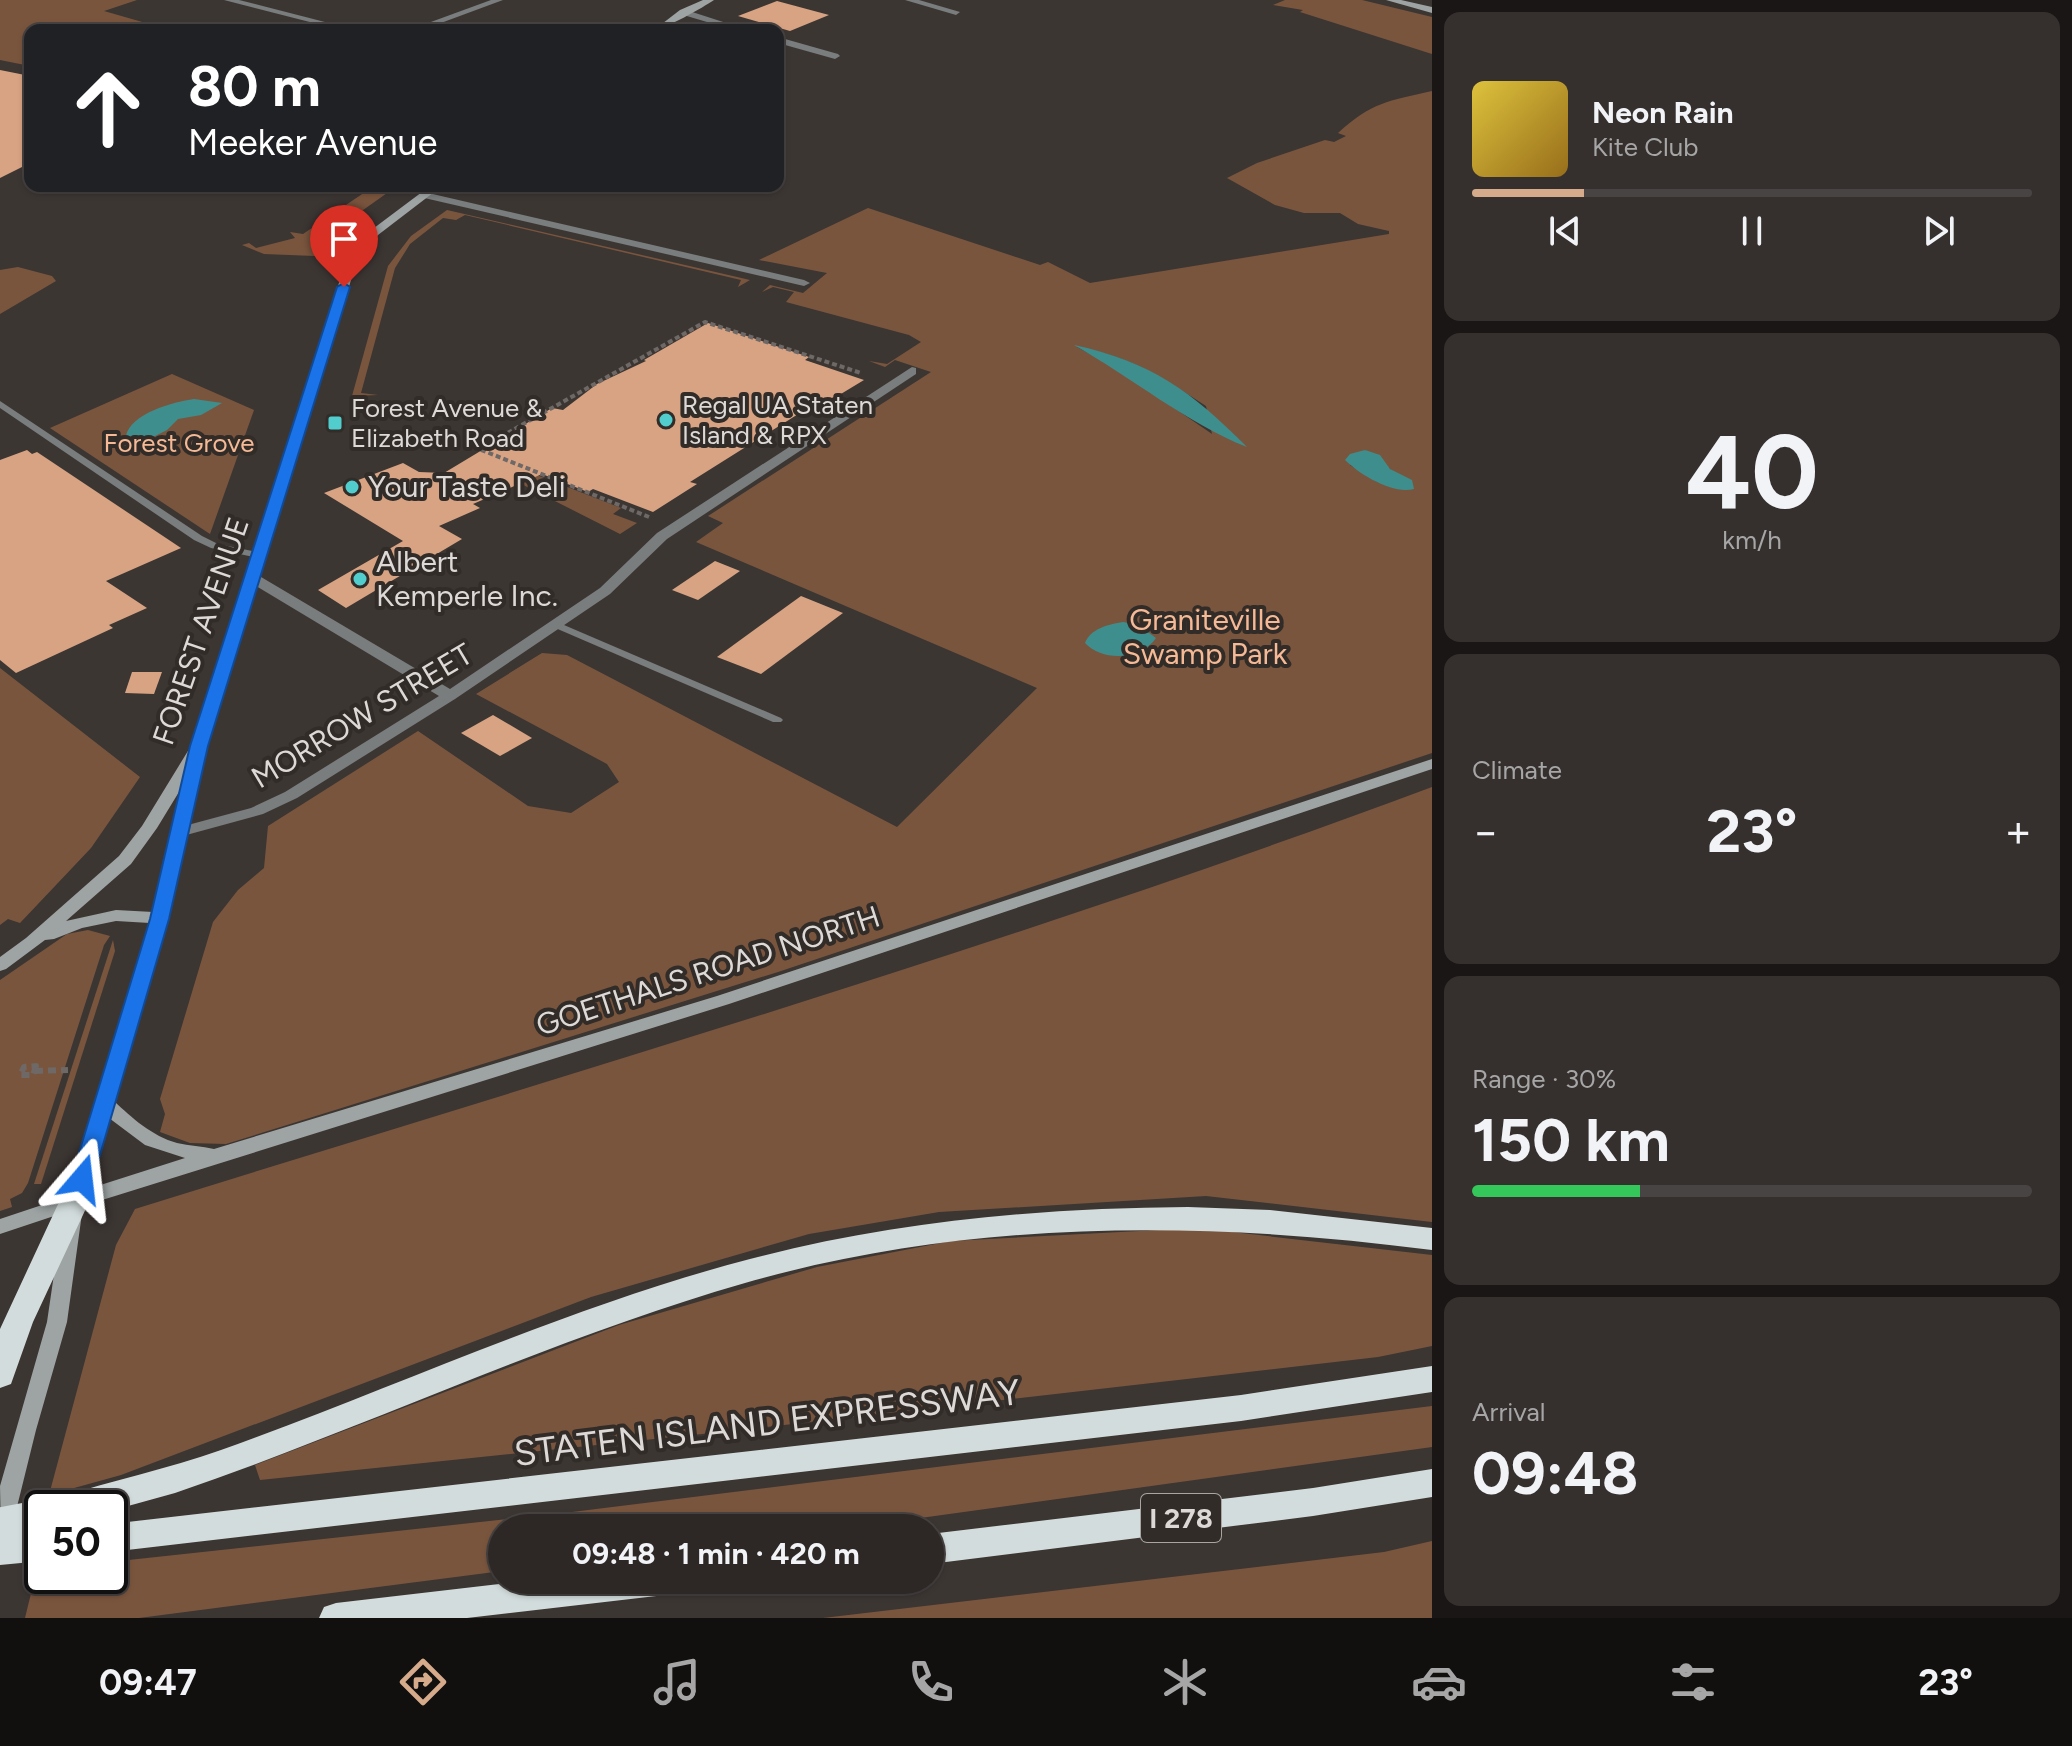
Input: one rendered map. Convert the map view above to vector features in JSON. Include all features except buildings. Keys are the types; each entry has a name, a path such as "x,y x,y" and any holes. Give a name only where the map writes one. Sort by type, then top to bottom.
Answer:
{"highway":[{"path":"0,1375 18,1322 74,1202"},
{"path":"128,1493 231,1460 618,1313 781,1262 831,1251 970,1229 1099,1218 1262,1221 1432,1239"},
{"name":"STATEN ISLAND EXPRESSWAY","path":"128,1536 1241,1408 1432,1379"},
{"name":"I 278","path":"944,1547 1313,1502 1432,1483"},
{"path":"0,1523 24,1518"},
{"path":"0,1550 24,1548"},
{"path":"336,1618 544,1594"}],"main road":[{"path":"666,24 683,12 710,0"},
{"path":"1390,0 1432,10"},
{"name":"FOREST AVENUE","path":"0,965 32,942 125,860 149,828 199,746 351,264 374,233 428,192"},
{"path":"0,1532 25,1430 57,1322 74,1202 160,919 199,746"},
{"name":"GOETHALS ROAD NORTH","path":"0,1227 220,1155 723,1000 1432,764"},
{"name":"FOREST AVENUE","path":"32,942 81,921 109,914 136,914 160,919"},
{"path":"105,1103 130,1128 149,1141 189,1153 220,1155"}],"street":[{"path":"228,0 327,24"},
{"path":"430,24 499,0"},
{"path":"909,0 956,12"},
{"path":"683,12 724,24"},
{"path":"784,42 835,56"},
{"path":"424,195 804,283"},
{"name":"MORROW STREET","path":"179,832 257,811 291,795 450,696 605,591 662,536 912,371"},
{"path":"251,577 450,696"}],"lane":[{"path":"0,404 198,538 215,546 258,555"},
{"path":"557,625 777,720"}],"path":[{"path":"649,517 479,449 707,322 861,373"},
{"path":"35,1071 68,1070"}],"green space":[{"path":"0,0 137,0 104,11 149,24 24,24 24,65 0,60"},
{"path":"1285,0 1362,0 1432,17 1432,54 1300,12 1303,10 1273,5"},
{"name":"Graniteville Swamp Park","path":"1432,91 1432,753 778,972 226,1144 190,1143 160,1132 165,1114 160,1099 213,922 238,890 264,868 268,826 418,731 528,806 571,813 619,782 607,764 476,694 542,653 567,655 897,827 1037,688 696,542 723,523 708,516 931,372 895,360 885,367 869,361 887,364 921,342 909,335 786,302 794,292 773,287 762,292 770,285 803,293 827,273 759,260 868,208 1040,265 1048,262 1090,283 1389,234 1389,231 1358,224 1340,213 1304,213 1275,205 1227,178 1257,163 1325,140 1334,142 1346,136 1338,133 1371,109","holes":["1077,347 1130,362 1189,395 1206,406 1212,434 1119,370","1365,450 1395,473 1411,480 1413,489 1377,482 1350,465"]},
{"path":"365,192 389,192 332,232 315,256 264,254 242,245 249,243 256,248 295,238 290,232 303,234"},
{"path":"447,210 750,280 738,287 741,280 465,215 456,220 443,218 410,244 395,268 361,393 378,395 352,396 388,266 411,236"},
{"path":"18,267 52,276 56,281 0,314 0,270"},
{"name":"Forest Grove","path":"172,374 254,410 210,534 50,428"},
{"path":"488,456 621,508 613,514 637,523 620,534 476,461"},
{"path":"0,668 140,777 91,848 20,923 8,919 0,925"},
{"path":"1432,787 1432,1222 1206,1196 939,1212 809,1234 591,1297 121,1475 67,1490 50,1490 116,1245 135,1209 949,955"},
{"path":"88,930 110,936 104,945 28,1183 22,1193 10,1199 12,1207 0,1211 0,980 67,934"},
{"path":"113,940 115,951 41,1184 34,1184"},
{"path":"1197,1228 1432,1255 1432,1346 1378,1357 750,1429 260,1480 255,1465 619,1325 817,1267 951,1241"},
{"path":"1432,1406 1432,1447 944,1515 555,1514"},
{"path":"488,1521 488,1573 139,1618 25,1618 31,1594 128,1594 128,1560"},
{"path":"1432,1541 1432,1618 823,1618 1384,1552"}],"water":[{"path":"1074,345 1126,360 1169,381 1207,410 1247,447 1203,426"},
{"path":"194,399 222,403 201,415 178,419 155,436 126,436 144,415"},
{"path":"1365,450 1380,455 1390,469 1412,480 1414,489 1387,486 1367,477 1345,460 1350,454"},
{"path":"1123,622 1138,625 1156,638 1141,651 1122,656 1102,653 1085,643 1096,631"}],"place":[{"name":"Regal UA Staten Island & RPX","path":"666,420"},
{"name":"Forest Avenue & Elizabeth Road","path":"335,423"},
{"name":"Your Taste Deli","path":"352,487"},
{"name":"Albert Kemperle Inc.","path":"360,579"}],"route":[{"path":"82,1179 160,919 199,746 344,287"}]}
